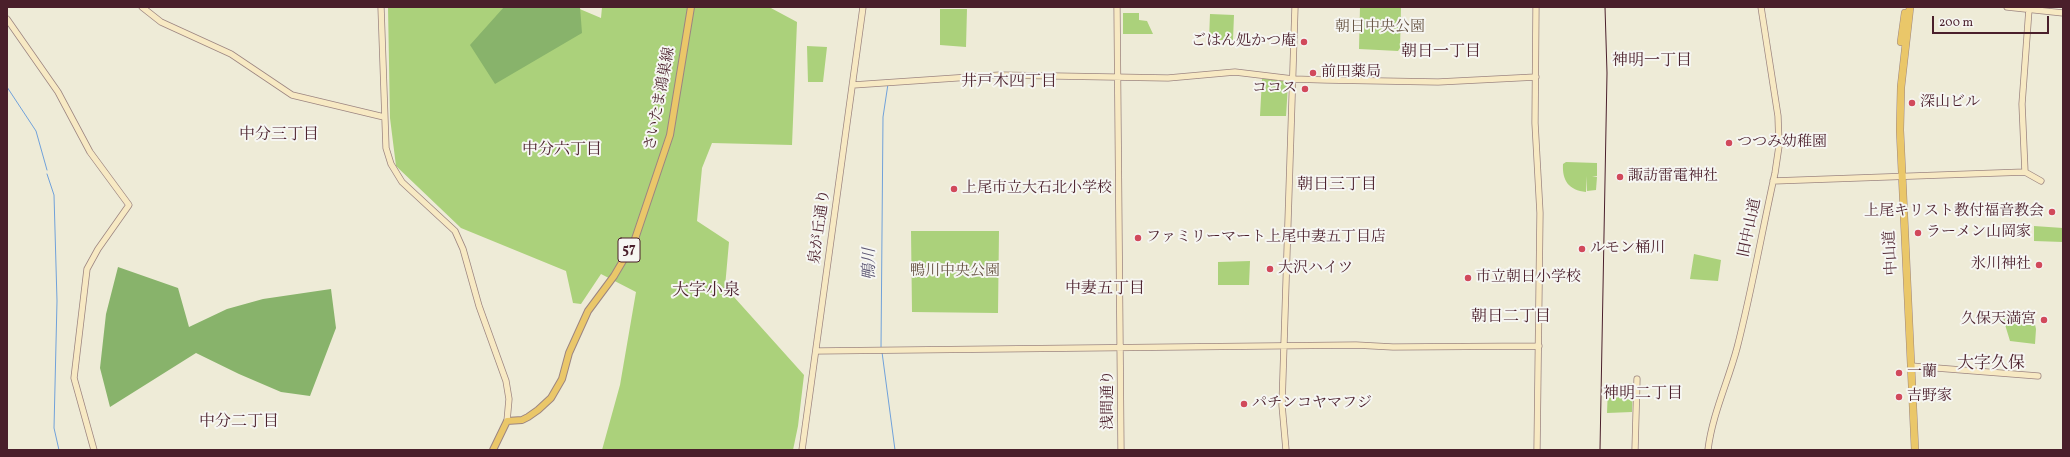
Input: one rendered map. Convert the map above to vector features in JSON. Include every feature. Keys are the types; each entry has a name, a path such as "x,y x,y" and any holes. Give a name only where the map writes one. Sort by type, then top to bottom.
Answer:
{"highway":[{"name":"中山道","path":"1906,7 1896,98 1910,450"},
{"name":"中山道","path":"1910,7 1901,87 1899,177 1915,450"}],"main road":[{"name":"さいたま鴻巣線","path":"507,421 522,420 528,417 551,398 562,379 570,353 588,311 614,276 634,242 670,136 691,7"},
{"path":"494,450 507,421"}],"street":[{"path":"142,7 161,22 231,54 292,95 384,117"},
{"path":"381,7 386,148 402,182 455,231 463,249 479,306 506,381 509,400 507,421"},
{"name":"泉が丘通り","path":"802,450 863,7"},
{"name":"浅間通り","path":"1117,7 1121,450"},
{"path":"1286,450 1282,405 1295,7"},
{"path":"1536,7 1535,123 1540,213 1537,450"},
{"name":"旧中山道","path":"1708,450 1715,417 1733,363 1741,331 1779,146 1778,116 1760,7"},
{"path":"2007,7 2063,12"},
{"path":"2025,172 2022,104 2029,9"},
{"path":"7,19 58,92 90,152 129,205 98,249 87,269 74,378 94,450"},
{"path":"853,85 893,84 1007,75 1168,78 1235,72 1293,79 1438,82 1536,77"},
{"path":"1773,181 2025,172 2041,181"},
{"path":"816,351 1121,349 1356,345 1393,347 1538,346"},
{"path":"1911,366 2038,376"},
{"path":"1635,450 1637,379"}],"green space":[{"path":"388,7 575,7 601,18 602,7 769,7 797,22 792,145 712,143 702,168 697,221 729,242 725,287 804,375 798,426 793,450 602,450 620,385 636,292 601,274 581,304 573,303 566,271 461,228 396,166 390,118"},
{"path":"504,7 580,7 582,33 495,84 470,45"},
{"name":"朝日中央公園","path":"1360,7 1401,7 1400,48 1398,51 1359,49"},
{"path":"940,9 967,9 966,47 940,45"},
{"path":"1123,13 1139,13 1139,20 1147,21 1153,34 1123,34"},
{"path":"1210,14 1234,15 1233,40 1209,40"},
{"path":"807,46 827,47 823,82 808,82"},
{"path":"1262,79 1285,81 1288,85 1286,116 1260,116"},
{"path":"1566,162 1597,163 1597,176 1592,176 1597,177 1596,190 1587,191 1587,176 1586,192 1571,187 1565,180 1563,170 1563,164"},
{"path":"2034,226 2063,228 2063,242 2034,241"},
{"name":"鴨川中央公園","path":"911,231 999,231 998,313 912,312"},
{"path":"1694,254 1721,260 1718,281 1690,279"},
{"path":"1250,261 1249,285 1218,285 1218,262"},
{"path":"118,267 178,288 189,327 227,309 263,299 331,289 336,328 310,396 281,392 196,353 110,407 100,368 106,314"},
{"path":"2032,312 2036,329 2035,344 2010,341 2003,318"},
{"path":"1633,383 1632,412 1607,413 1608,387"}],"waterway":[{"name":"鴨川","path":"881,349 883,117 888,84"},
{"path":"7,87 36,131 47,170"},
{"path":"47,174 54,195 57,301 54,428 59,450"},
{"name":"鴨川","path":"882,352 895,450"}],"railway":[{"path":"1600,450 1607,73 1605,7"}],"place":[{"name":"ごはん処かつ庵","path":"1304,42"},
{"name":"前田薬局","path":"1313,73"},
{"name":"ココス","path":"1305,89"},
{"name":"深山ビル","path":"1912,103"},
{"name":"つつみ幼稚園","path":"1729,143"},
{"name":"諏訪雷電神社","path":"1620,177"},
{"name":"上尾市立大石北小学校","path":"954,189"},
{"name":"上尾キリスト教付福音教会","path":"2052,212"},
{"name":"ラーメン山岡家","path":"1918,233"},
{"name":"ファミリーマート上尾中妻五丁目店","path":"1138,238"},
{"name":"ルモン桶川","path":"1582,249"},
{"name":"氷川神社","path":"2039,265"},
{"name":"大沢ハイツ","path":"1270,269"},
{"name":"市立朝日小学校","path":"1468,278"},
{"name":"久保天満宮","path":"2044,320"},
{"name":"一蘭","path":"1899,373"},
{"name":"吉野家","path":"1899,397"},
{"name":"パチンコヤマフジ","path":"1244,404"}],"district":[{"name":"朝日一丁目","path":"1441,53"},
{"name":"神明一丁目","path":"1652,62"},
{"name":"井戸木四丁目","path":"1009,83"},
{"name":"中分三丁目","path":"279,136"},
{"name":"中分六丁目","path":"562,151"},
{"name":"朝日三丁目","path":"1337,186"},
{"name":"中妻五丁目","path":"1105,290"},
{"name":"大字小泉","path":"706,292"},
{"name":"朝日二丁目","path":"1511,318"},
{"name":"大字久保","path":"1991,365"},
{"name":"神明二丁目","path":"1643,395"},
{"name":"中分二丁目","path":"239,423"}]}
